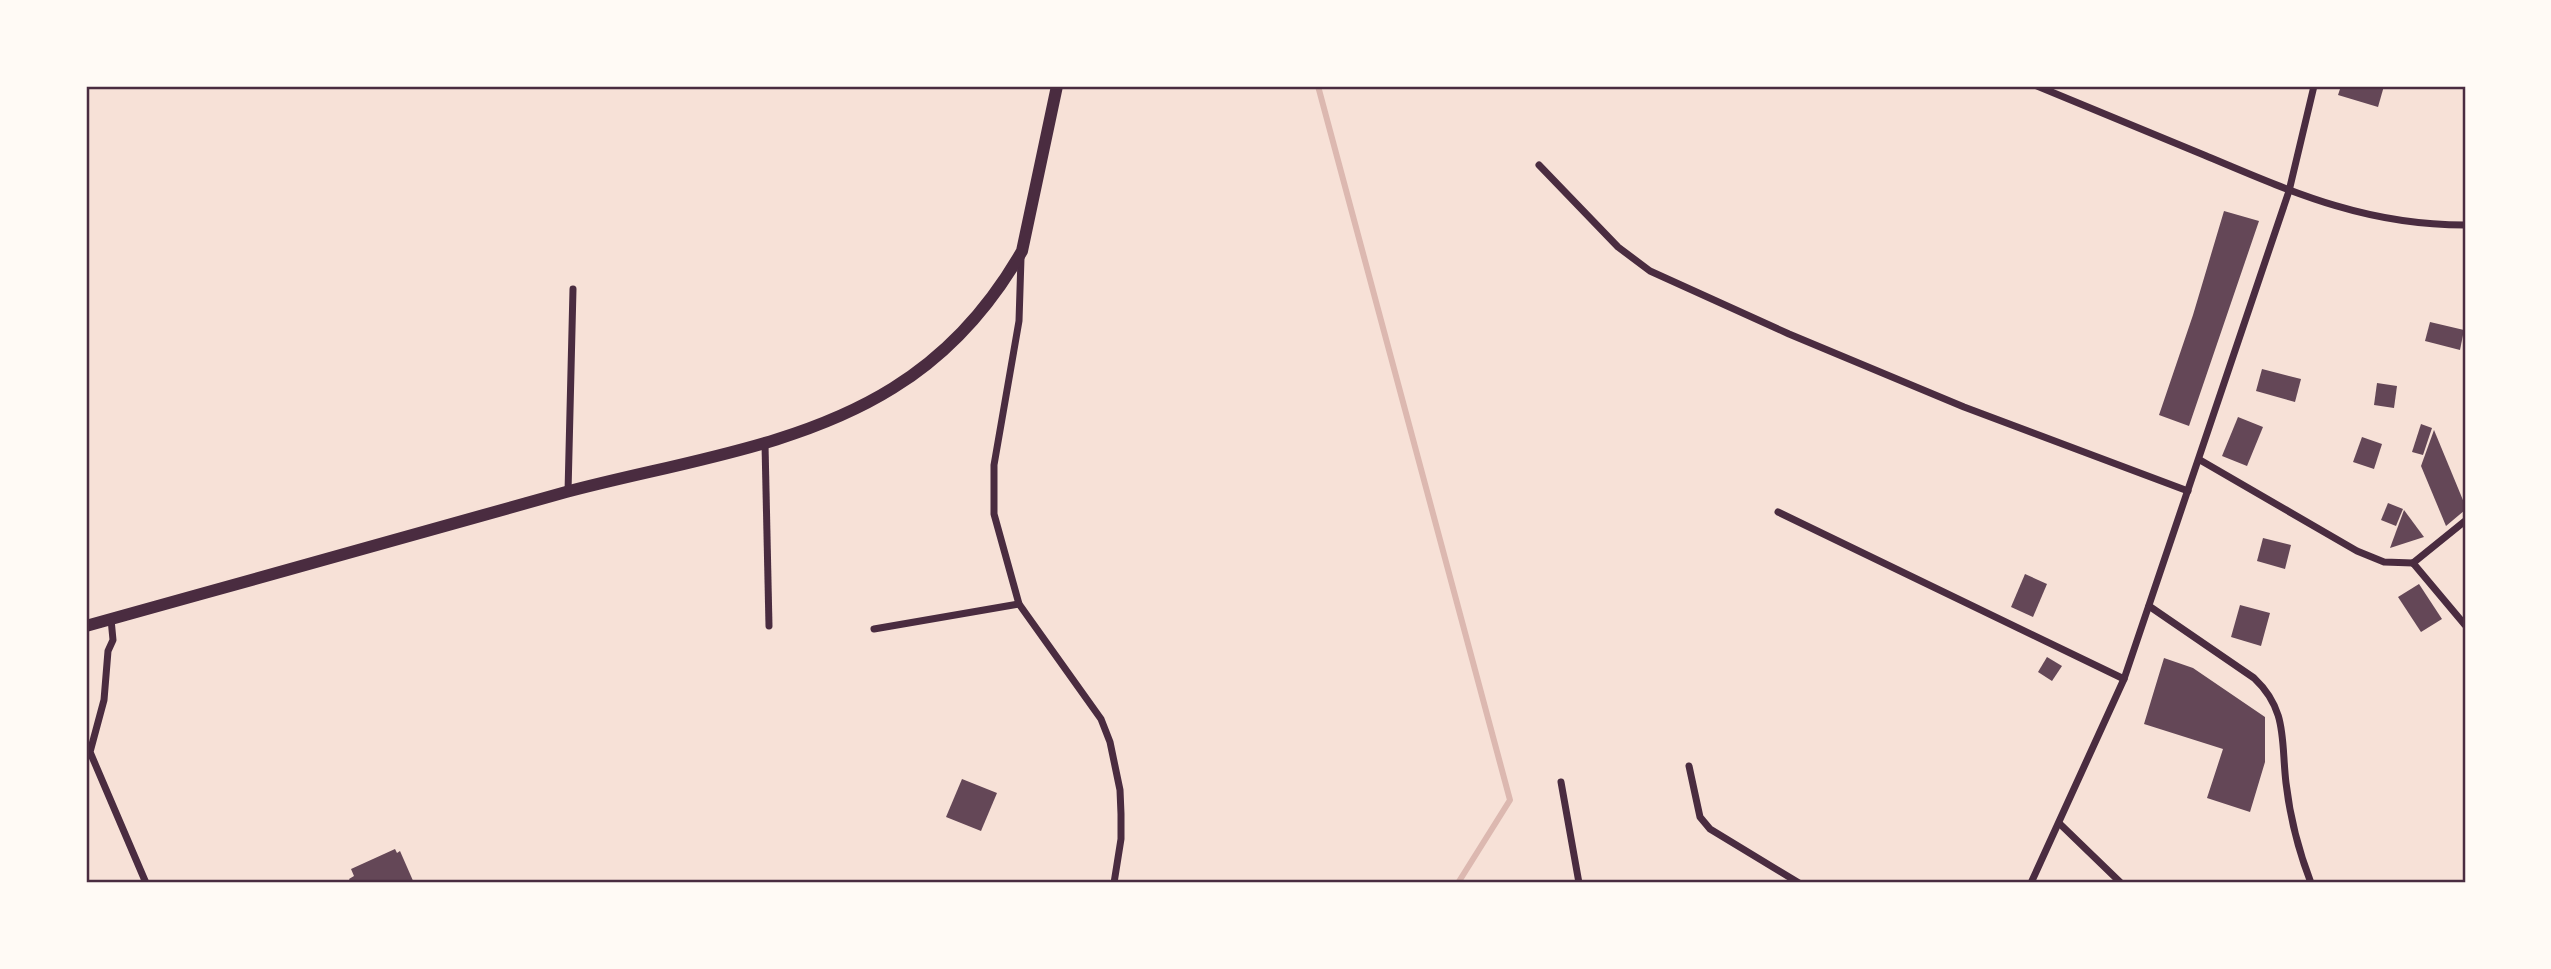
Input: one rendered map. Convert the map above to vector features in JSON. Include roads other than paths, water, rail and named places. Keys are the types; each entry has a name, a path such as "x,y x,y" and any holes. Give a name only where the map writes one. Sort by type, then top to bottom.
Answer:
{"main road":[{"path":"86,626 568,492 765,444 843,414 892,389 947,348 976,319 1022,251 1057,86"}],"street":[{"path":"2037,86 2289,191 2361,214 2429,224 2465,225"},
{"path":"2031,883 2124,679 2289,191 2314,86"},
{"path":"1539,165 1618,247 1650,271 1789,334 1964,407 2188,491"},
{"path":"1022,251 1018,321 994,465 994,514 1019,604 1101,719 1110,742 1120,790 1121,814 1121,839 1114,883"},
{"path":"568,492 573,289"},
{"path":"765,444 768,626"},
{"path":"2200,460 2357,551 2384,562 2413,563 2465,521"},
{"path":"1778,512 2124,679"},
{"path":"2413,563 2465,625"},
{"path":"874,629 1019,604"},
{"path":"2149,606 2254,678 2268,691 2281,725 2286,785 2298,841 2311,883"},
{"path":"111,619 113,640 108,651 104,700 89,751 146,883"},
{"path":"1689,766 1700,817 1710,829 1799,883"},
{"path":"1561,782 1579,883"},
{"path":"2060,824 2121,883"}],"waterway":[{"path":"1318,86 1510,800 1458,883"}]}
